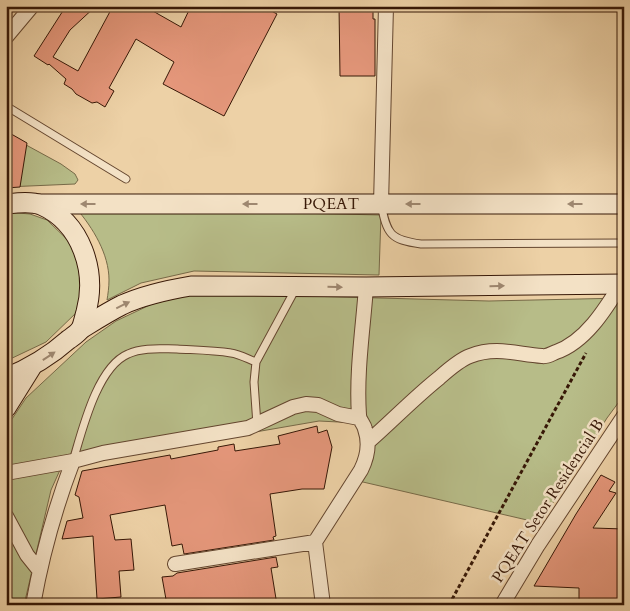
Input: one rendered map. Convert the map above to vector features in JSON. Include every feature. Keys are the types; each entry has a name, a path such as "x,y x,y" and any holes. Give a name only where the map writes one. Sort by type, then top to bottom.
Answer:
{"street":[{"path":"6,37 32,6"},
{"path":"381,204 386,6"},
{"name":"PQEAT","path":"6,204 624,204"},
{"path":"40,204 70,227 85,254 90,278 90,298 81,330"},
{"path":"6,378 31,368 55,352 81,330 120,306 140,297 164,290 191,286 366,287 622,284"},
{"path":"368,442 418,394 449,369 468,357 495,351 512,351 544,356 567,348 581,336 606,308 622,284"},
{"path":"359,418 366,287"},
{"path":"6,408 31,368"},
{"path":"6,473 257,425 293,407 306,404 318,405 338,414 359,418 364,424 368,442 365,462 315,542 323,605"},
{"name":"PQEAT Setor Residencial B","path":"502,605 538,545 624,416"},
{"path":"615,429 624,441"},
{"path":"33,605 39,570 57,506 73,461"},
{"path":"6,516 28,555 39,570"},
{"path":"175,564 315,542"}],"lane":[{"path":"6,106 126,179"},
{"path":"381,204 385,224 395,237 404,242 421,244 624,243"},
{"path":"257,425 254,382 256,362 297,286"},
{"path":"73,461 86,418 98,388 111,366 126,354 138,350 208,350 232,353 256,362"}],"path":[{"path":"449,605 591,345"}],"green space":[{"path":"6,134 61,164 75,174 78,180 75,184 6,187"},
{"path":"76,208 381,215 379,275 194,271 141,283 107,300 108,270 103,251 94,233"},
{"path":"6,212 30,214 47,220 75,247 83,293 77,312 46,342 6,361"},
{"path":"196,293 489,301 624,298 624,395 607,418 540,523 350,479 365,442 358,423 319,421 64,461 51,490 24,605 6,605 6,428 26,398 86,342 116,321 152,304"}],"building":[{"path":"66,6 96,6 70,30 53,57 78,71 113,6 144,6 181,27 191,6 262,6 277,14 224,116 163,84 174,62 136,39 109,88 114,91 105,107 97,102 92,103 76,94 64,84 66,79 49,64 34,56"},
{"path":"339,6 373,6 373,19 375,19 375,76 340,76"},
{"path":"6,131 27,143 20,187 6,188"},
{"path":"317,426 318,433 327,430 332,447 324,489 302,489 270,494 276,536 273,537 274,540 184,554 182,544 172,546 165,505 110,515 115,540 131,539 134,570 119,571 121,597 97,599 93,536 62,539 67,521 83,518 79,497 75,495 82,471 170,455 171,459 218,450 218,447 234,444 235,451 280,444 278,436"},
{"path":"601,475 615,482 609,491 616,493 593,528 624,529 624,605 579,605 579,588 534,586"},
{"path":"276,557 278,567 271,568 277,605 167,605 162,577"}]}
